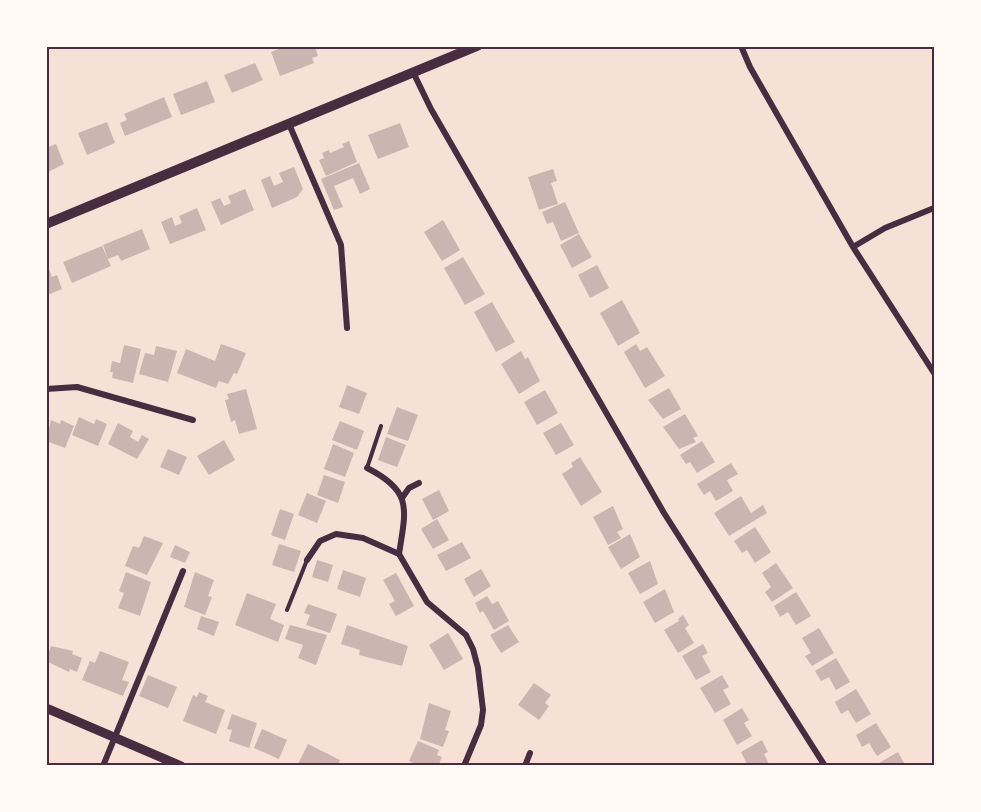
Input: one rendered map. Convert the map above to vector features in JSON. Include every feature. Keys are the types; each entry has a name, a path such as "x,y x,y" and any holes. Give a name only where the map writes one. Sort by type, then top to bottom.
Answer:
{"main road":[{"path":"46,224 477,46"}],"street":[{"path":"741,46 750,67 854,248 934,373"},
{"path":"413,72 431,109 664,513 825,765"},
{"path":"289,124 341,245 347,328"},
{"path":"854,248 885,228 934,208"},
{"path":"46,388 77,387 193,420"},
{"path":"367,468 388,478 402,498 405,520 399,554"},
{"path":"402,498 409,488 419,483"},
{"path":"307,560 320,541 336,534 363,538 399,554 427,602 457,625 473,649 483,710 481,724 464,765"},
{"path":"103,765 113,736 183,571"},
{"path":"46,708 181,765"},
{"path":"525,765 530,753"}],"lane":[{"path":"367,468 381,426"},
{"path":"287,610 307,560"}],"building":[{"path":"286,46 315,46 318,56 312,58 314,63 280,76 271,52"},
{"path":"255,63 263,80 232,93 224,75"},
{"path":"207,81 215,102 181,115 173,94"},
{"path":"164,97 172,117 125,136 120,123 127,120 124,114"},
{"path":"107,122 115,143 87,155 78,133"},
{"path":"400,123 409,147 378,159 368,135"},
{"path":"349,141 357,162 326,176 319,160 324,158 322,153 329,150 330,153 344,147 342,144"},
{"path":"56,144 64,164 46,173 46,148"},
{"path":"359,163 370,189 360,194 353,178 334,186 343,207 334,210 321,179"},
{"path":"294,167 303,189 297,197 272,208 261,180 270,176 274,186 283,182 279,173"},
{"path":"553,169 557,181 551,183 558,204 539,210 528,177"},
{"path":"245,189 254,210 221,225 211,202 220,198 224,206 231,203 228,196"},
{"path":"565,202 579,233 561,241 553,222 547,224 542,212"},
{"path":"197,208 206,230 170,244 161,222 172,217 175,226 182,223 179,216"},
{"path":"443,220 460,250 442,261 424,232"},
{"path":"142,229 150,249 121,261 118,255 108,259 103,245"},
{"path":"579,234 592,257 572,268 560,245"},
{"path":"102,246 111,266 72,283 63,262"},
{"path":"463,257 485,294 465,305 444,268"},
{"path":"47,264 52,277 57,275 62,289 50,294 46,292"},
{"path":"597,265 609,288 590,298 578,275"},
{"path":"622,300 640,333 618,346 600,313"},
{"path":"492,302 515,342 496,352 474,312"},
{"path":"221,344 246,353 237,374 234,373 228,384 219,381 216,388 177,373 186,349 215,361"},
{"path":"636,344 640,351 647,347 665,376 645,388 624,352"},
{"path":"124,345 141,349 133,383 112,378 113,372 110,372 112,361 120,363"},
{"path":"156,346 177,351 168,382 139,374 145,353 154,355"},
{"path":"521,351 525,359 528,357 540,381 519,394 501,364"},
{"path":"347,385 367,393 359,414 339,407"},
{"path":"669,388 681,409 663,419 648,400"},
{"path":"246,389 257,429 239,434 235,420 231,422 225,400 229,399 227,394"},
{"path":"545,390 558,413 537,425 524,402"},
{"path":"397,407 418,415 408,441 387,434"},
{"path":"685,414 698,436 693,438 696,442 679,449 663,427"},
{"path":"79,417 94,424 96,419 107,424 98,446 72,435"},
{"path":"51,420 60,424 61,420 74,426 65,448 46,441"},
{"path":"340,421 364,431 357,450 332,440"},
{"path":"118,423 133,431 130,437 138,442 142,435 149,439 137,459 108,444"},
{"path":"561,423 574,445 556,455 543,433"},
{"path":"386,437 406,445 397,467 378,460"},
{"path":"224,440 235,460 209,475 197,456"},
{"path":"702,441 715,462 697,473 690,462 686,464 680,455"},
{"path":"333,444 354,453 345,477 324,469"},
{"path":"168,449 187,457 179,475 160,467"},
{"path":"580,457 602,492 581,506 562,474 573,467 571,463"},
{"path":"731,463 738,474 727,480 733,491 716,501 710,491 704,495 697,484"},
{"path":"324,475 345,482 338,503 317,495"},
{"path":"439,490 449,511 433,520 422,499"},
{"path":"307,493 326,501 317,523 298,515"},
{"path":"741,496 751,513 763,505 767,513 729,536 714,513"},
{"path":"613,506 623,529 617,532 621,538 608,545 593,517"},
{"path":"280,509 294,514 285,540 271,535"},
{"path":"437,519 449,540 433,549 421,529"},
{"path":"755,527 771,552 755,563 747,550 742,553 734,541"},
{"path":"630,534 640,557 621,569 608,547"},
{"path":"144,536 163,543 147,575 125,566 133,546 139,548"},
{"path":"462,542 471,558 446,571 437,555"},
{"path":"279,544 301,551 294,572 272,565"},
{"path":"175,545 190,552 185,563 170,557"},
{"path":"317,560 333,565 328,582 312,577"},
{"path":"650,561 658,584 640,594 628,573"},
{"path":"776,563 793,588 772,602 765,592 771,587 762,573"},
{"path":"481,569 491,586 474,597 464,579"},
{"path":"343,570 366,578 360,597 337,589"},
{"path":"126,572 151,582 140,616 118,608 124,593 119,591"},
{"path":"195,572 214,580 208,596 212,597 205,615 184,607"},
{"path":"396,573 414,606 396,616 389,604 395,601 383,580"},
{"path":"665,589 674,612 655,623 643,602"},
{"path":"796,592 811,616 796,625 788,612 780,617 774,606"},
{"path":"247,593 276,604 270,619 284,625 278,642 235,625"},
{"path":"487,596 492,604 498,601 509,621 494,630 483,611 480,613 475,603"},
{"path":"308,604 337,614 330,633 306,625 310,615 304,613"},
{"path":"683,615 689,625 685,628 694,643 678,653 664,630 679,621 678,619"},
{"path":"201,616 219,622 214,636 197,629"},
{"path":"290,625 327,635 316,665 298,658 303,645 285,639"},
{"path":"347,625 408,646 402,666 359,655 360,650 341,644"},
{"path":"508,625 519,642 501,653 490,635"},
{"path":"819,628 834,653 812,666 805,656 811,653 802,638"},
{"path":"448,633 463,659 444,670 429,645"},
{"path":"703,644 708,653 702,656 711,672 696,680 682,656"},
{"path":"51,646 73,651 72,654 82,658 77,672 70,669 69,672 46,661"},
{"path":"100,651 129,662 122,680 129,682 123,696 82,680 90,661 95,663"},
{"path":"836,658 850,682 836,690 829,677 821,681 815,671"},
{"path":"148,675 177,687 168,708 139,696"},
{"path":"722,675 729,687 723,690 731,704 715,713 700,688"},
{"path":"534,683 551,695 545,703 549,706 539,720 518,705"},
{"path":"856,689 871,714 856,723 848,710 841,714 835,702"},
{"path":"199,692 208,696 205,702 225,710 216,734 183,721 193,695 197,697"},
{"path":"429,703 451,711 445,730 449,731 443,747 420,739"},
{"path":"742,708 749,720 744,723 752,736 737,745 723,720"},
{"path":"232,714 257,723 249,748 229,741 232,730 227,729"},
{"path":"876,723 891,747 877,756 869,743 862,747 856,735"},
{"path":"262,729 287,740 279,759 254,748"},
{"path":"762,740 768,752 764,754 770,766 748,766 741,752"},
{"path":"418,741 439,750 437,755 442,757 438,766 419,766 409,761"},
{"path":"308,744 340,760 338,766 297,766"},
{"path":"898,752 906,766 874,766"}]}
